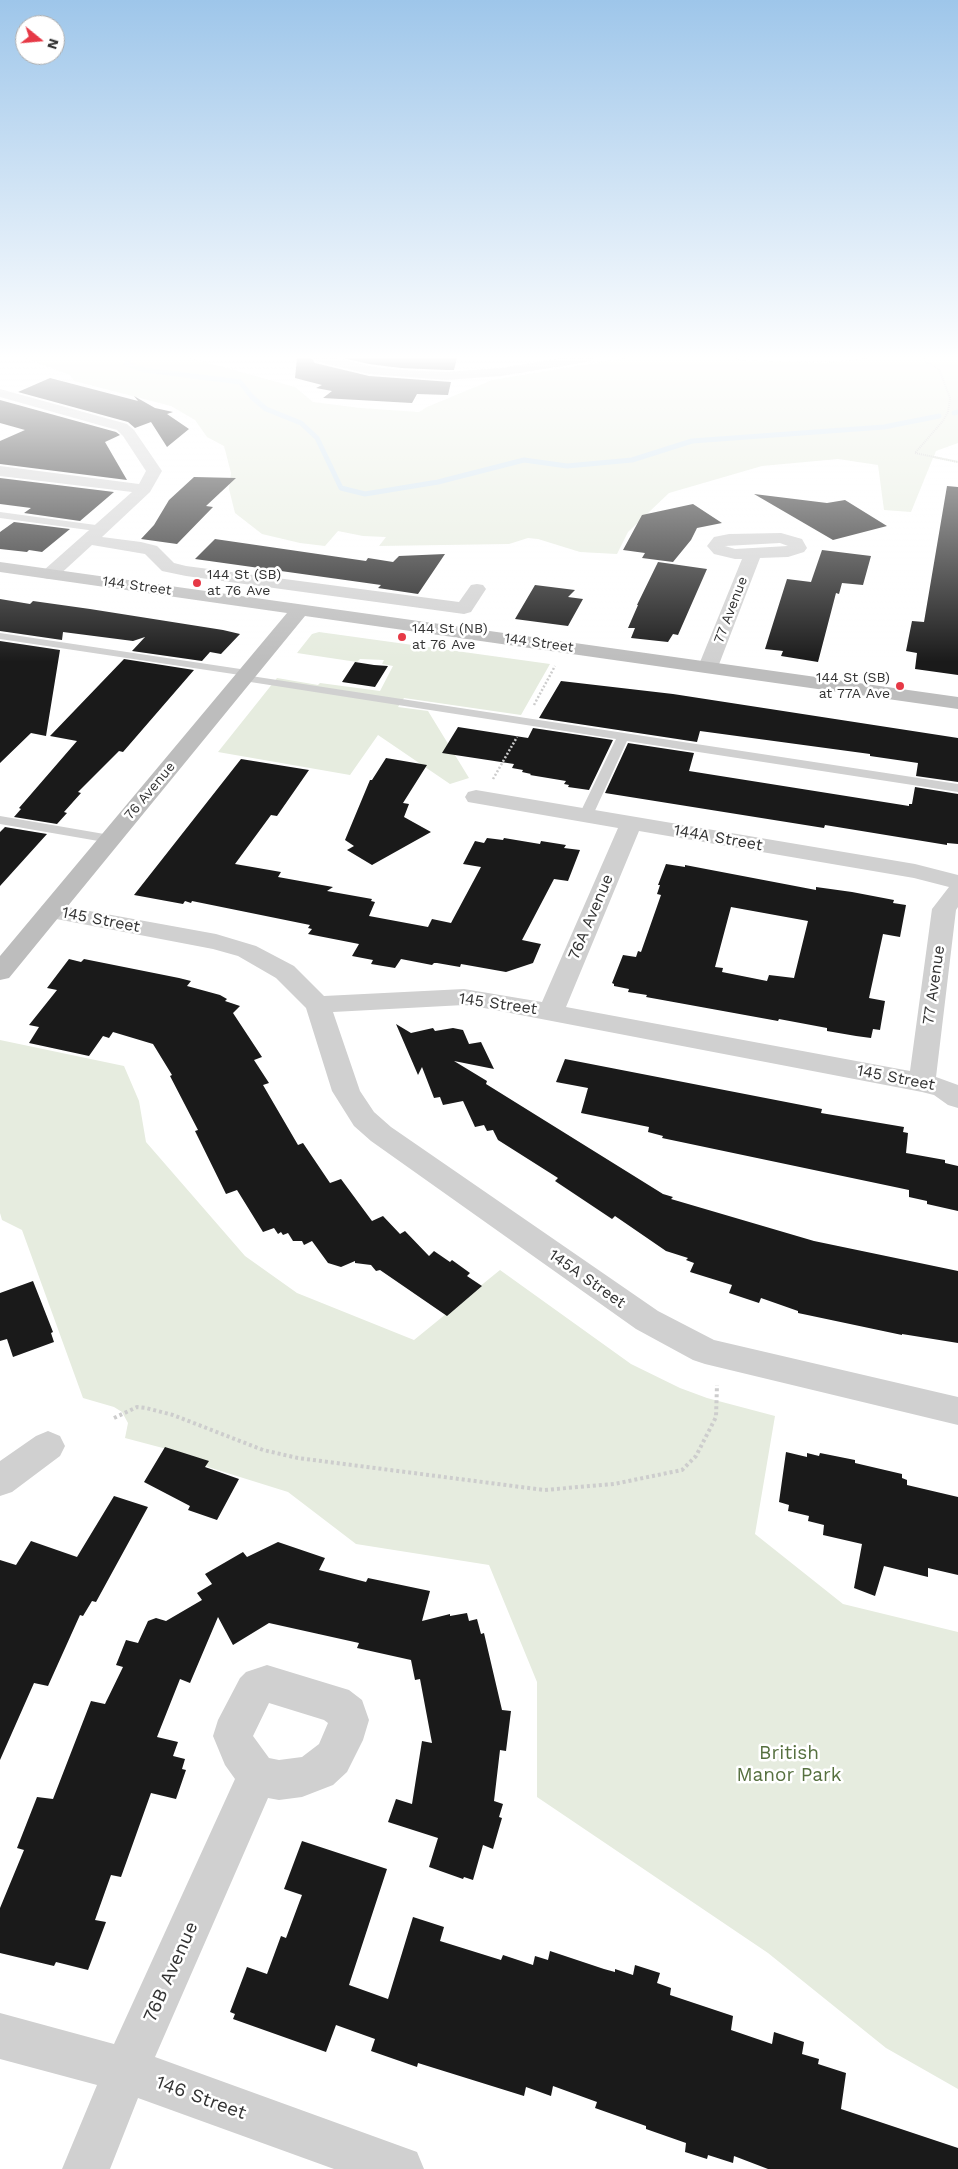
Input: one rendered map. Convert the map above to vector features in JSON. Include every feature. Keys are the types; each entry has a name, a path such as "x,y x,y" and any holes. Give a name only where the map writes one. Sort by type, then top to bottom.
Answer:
{"main road":[{"name":"144 Street","path":"0,567 958,703"},
{"name":"76 Avenue","path":"0,972 300,610"}],"street":[{"path":"50,574 97,534 144,489 152,479 154,471 147,459"},
{"path":"0,471 144,489"},
{"path":"97,534 151,550 168,567 186,571 464,608 477,589"},
{"name":"77 Avenue","path":"708,668 753,553"},
{"name":"144A Street","path":"476,797 915,871 958,882"},
{"name":"76A Avenue","path":"550,1011 631,823"},
{"name":"77 Avenue","path":"922,1083 944,909 958,890"},
{"name":"145 Street","path":"51,911 216,942 247,951 285,972 318,1005 464,997 550,1011 922,1083 943,1088 958,1098"},
{"name":"145A Street","path":"318,1005 346,1091 364,1119 381,1134 647,1320 705,1351 958,1411"},
{"path":"0,1481 48,1446"},
{"name":"76B Avenue","path":"86,2169 126,2070 257,1776"},
{"name":"146 Street","path":"0,2036 126,2070 400,2169"}],"lane":[{"path":"0,515 97,534"},
{"path":"0,636 623,737 958,788"},
{"path":"586,815 623,737"},
{"path":"0,820 110,839"}],"path":[{"path":"945,459 958,462"},
{"path":"114,1418 138,1407 146,1408 173,1415 263,1450 298,1458 544,1490 614,1484 682,1470 696,1456 716,1417 717,1385"}],"green space":[{"path":"227,459 836,459 762,466 669,493 628,532 617,554 580,552 538,539 528,538 509,544 379,546 386,537 363,536 338,531 325,546 300,543 262,534 235,513 229,489 231,473"},
{"path":"839,459 933,459 911,512 884,510 878,465"},
{"path":"939,459 949,459 958,461 958,463"},
{"path":"319,632 550,664 521,715 404,698 398,707 428,711 469,778 450,784 378,735 350,775 218,752 277,678 318,685 320,683 380,691 393,666 382,664 384,660 360,659 357,662 297,653 312,634"},
{"name":"British Manor Park","path":"0,1040 124,1066 139,1101 146,1142 245,1256 297,1293 414,1340 500,1270 631,1364 680,1388 707,1398 775,1416 755,1534 843,1604 958,1632 958,2089 886,2048 768,1953 537,1797 537,1682 489,1565 356,1544 288,1492 208,1467 193,1456 125,1438 128,1423 122,1412 114,1407 83,1398 22,1230 2,1220 0,1213"}],"building":[{"path":"0,459 115,459 127,480 0,464"},
{"path":"194,477 236,478 206,506 213,507 177,544 141,539 154,525 169,500"},
{"path":"0,478 114,492 80,521 24,513 31,508 0,504"},
{"path":"947,486 958,487 958,675 915,669 917,653 906,651 912,621 924,622"},
{"path":"754,494 827,503 845,500 887,526 833,540"},
{"path":"693,504 722,523 697,528 691,540 673,562 642,558 645,553 623,550 642,515"},
{"path":"14,522 70,529 42,552 0,549 0,532"},
{"path":"215,539 366,561 368,558 393,562 399,556 445,554 418,594 378,588 381,585 195,559"},
{"path":"822,550 871,556 863,585 842,583 839,594 836,593 818,662 781,656 783,651 765,649 787,579 811,582"},
{"path":"658,562 707,569 678,635 673,634 668,642 631,638 635,628 628,628"},
{"path":"535,585 575,590 568,597 583,599 568,626 515,619"},
{"path":"0,599 30,604 33,601 90,609 240,634 221,654 210,652 202,661 132,651 145,637 133,641 63,632 62,640 0,631"},
{"path":"0,641 60,650 46,736 31,733 0,763"},
{"path":"124,659 194,670 123,752 119,751 78,792 81,793 64,812 67,813 57,824 14,817 21,809 19,808 77,741 50,736"},
{"path":"355,662 388,666 375,687 342,682"},
{"path":"561,681 673,694 958,738 958,782 916,776 918,763 870,756 870,754 700,731 697,742 539,718"},
{"path":"458,727 528,738 533,728 613,740 589,790 568,787 569,785 564,784 566,781 530,775 522,772 523,770 512,768 514,764 442,753"},
{"path":"628,743 694,753 689,771 909,806 909,804 912,804 915,787 958,794 958,844 947,843 947,845 825,825 824,828 605,793"},
{"path":"386,758 427,765 403,803 409,804 404,817 431,832 372,865 347,850 354,846 345,840 370,780 372,780"},
{"path":"241,759 309,770 277,816 271,815 235,864 281,872 278,877 333,887 327,891 372,899 371,901 375,902 369,916 428,927 432,919 451,923 481,867 463,864 475,841 484,843 487,838 503,840 504,838 540,844 541,841 566,845 564,848 580,850 568,881 554,879 522,940 541,944 533,963 506,972 461,964 460,967 437,963 432,965 401,959 395,968 371,964 373,960 352,956 359,944 308,934 312,929 308,928 310,925 192,901 191,903 185,901 183,904 134,895"},
{"path":"5,827 47,834 0,886 0,832"},
{"path":"666,864 685,867 685,865 816,890 816,887 852,892 894,900 893,903 906,905 900,937 883,934 869,998 885,1001 880,1030 873,1029 871,1038 856,1036 827,1031 827,1028 779,1019 778,1021 646,997 647,995 628,992 629,989 614,986 612,983 623,955 636,957 638,951 641,952 661,895 657,894 660,885 658,885","holes":["731,907 808,921 794,978 769,975 767,981 722,972 723,968 715,967"]},
{"path":"69,959 81,962 84,959 191,981 187,986 220,995 227,999 225,1001 240,1006 233,1013 262,1057 254,1060 269,1083 263,1085 298,1145 303,1143 330,1183 341,1179 372,1221 383,1216 400,1234 405,1231 429,1256 434,1251 450,1262 452,1260 470,1273 467,1276 482,1286 447,1316 380,1270 376,1271 371,1265 355,1263 355,1261 341,1267 328,1263 312,1241 304,1245 302,1241 293,1241 288,1233 283,1235 281,1232 278,1234 274,1228 263,1232 237,1190 226,1194 195,1131 198,1130 170,1076 172,1075 153,1044 113,1032 109,1038 103,1036 89,1056 29,1043 39,1027 29,1025 57,990 47,988"},
{"path":"396,1024 411,1033 433,1028 435,1031 453,1028 463,1030 469,1044 481,1042 494,1069 454,1061 487,1081 486,1084 663,1194 673,1197 671,1199 814,1241 958,1271 958,1343 902,1335 798,1313 798,1311 761,1298 759,1303 729,1293 732,1285 690,1272 694,1263 686,1260 688,1258 666,1251 615,1216 612,1219 555,1181 558,1178 498,1140 493,1130 487,1131 484,1125 475,1127 463,1101 443,1105 440,1097 434,1098 422,1067 418,1075"},
{"path":"565,1059 822,1109 821,1113 904,1127 903,1132 908,1133 906,1153 945,1160 945,1163 958,1166 958,1211 927,1204 927,1201 909,1197 909,1190 662,1138 663,1136 648,1132 649,1127 581,1113 588,1088 556,1082"},
{"path":"33,1281 53,1332 51,1333 54,1342 13,1357 7,1339 0,1341 0,1293"},
{"path":"165,1447 209,1461 205,1467 239,1479 217,1520 188,1510 190,1506 144,1482"},
{"path":"786,1452 807,1457 807,1453 819,1456 820,1453 855,1460 855,1463 902,1474 902,1478 907,1480 907,1485 958,1497 958,1575 928,1568 928,1577 884,1566 875,1596 854,1588 862,1544 823,1535 824,1525 808,1521 809,1516 788,1511 789,1505 779,1502"},
{"path":"114,1496 148,1507 96,1602 92,1601 83,1616 80,1615 48,1686 34,1683 0,1760 0,1560 16,1565 31,1541 77,1557"},
{"path":"278,1542 325,1558 319,1570 366,1582 368,1578 430,1591 422,1621 450,1614 450,1616 467,1613 469,1621 477,1619 481,1634 484,1633 502,1710 511,1711 506,1751 500,1750 494,1801 503,1804 499,1817 502,1818 493,1849 483,1845 473,1880 464,1877 463,1879 429,1867 438,1838 388,1822 396,1799 412,1804 422,1741 432,1743 420,1679 415,1680 411,1660 357,1648 359,1643 269,1623 233,1645 218,1617 190,1683 180,1679 157,1737 178,1742 173,1756 185,1759 182,1769 186,1770 176,1799 151,1793 121,1877 111,1875 95,1920 106,1922 88,1970 56,1962 54,1966 0,1953 0,1908 24,1850 17,1848 37,1797 53,1799 91,1701 105,1704 123,1667 116,1665 126,1640 138,1643 148,1621 156,1618 166,1621 202,1600 197,1593 212,1584 205,1574 243,1552 247,1557"},
{"path":"302,1841 387,1869 349,1985 388,1999 413,1917 444,1927 440,1941 501,1960 503,1955 533,1965 535,1956 548,1960 550,1951 604,1969 615,1972 615,1969 633,1975 635,1965 660,1973 657,1983 671,1988 670,1995 733,2016 731,2030 772,2044 774,2032 804,2042 802,2054 819,2059 818,2064 846,2073 841,2109 958,2148 958,2169 768,2169 734,2156 733,2163 708,2155 707,2159 685,2152 686,2143 646,2129 646,2126 595,2108 597,2102 553,2086 551,2096 526,2087 524,2096 418,2063 417,2067 371,2051 375,2039 336,2025 326,2052 233,2019 235,2014 230,2012 247,1967 267,1974 281,1936 286,1938 302,1895 284,1889"}],"waterway":[{"path":"327,459 341,488 365,494 438,482 524,460 567,466 634,459"}],"place":[{"name":"144 St (SB) at 76 Ave","path":"197,583"},
{"name":"144 St (NB) at 76 Ave","path":"402,637"},
{"name":"144 St (SB) at 77A Ave","path":"900,686"}]}
